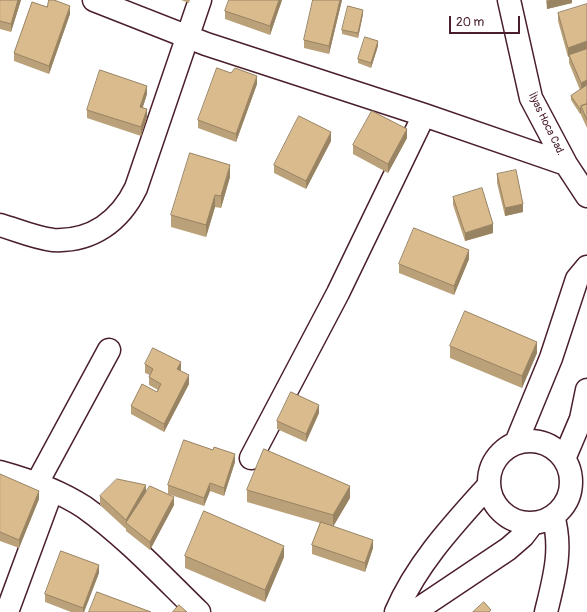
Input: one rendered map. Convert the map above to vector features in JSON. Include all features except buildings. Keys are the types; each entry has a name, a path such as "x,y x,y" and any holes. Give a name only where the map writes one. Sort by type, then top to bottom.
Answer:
{"street":[{"path":"94,0 188,38 566,164"},
{"path":"0,225 54,240 78,238 100,230 116,218 128,204 136,188 200,0"},
{"name":"İlyas Hoca Cad.","path":"509,0 531,98 566,164 587,196"},
{"path":"251,458 338,293 424,116"},
{"path":"516,443 551,358 577,279 587,267"},
{"path":"7,612 44,486 109,350"},
{"path":"564,459 581,419 587,390"},
{"path":"527,441 548,445 564,459 571,479 570,490 567,500 561,509 553,516 543,521 533,523 517,521 503,513 493,500 489,485 489,474 493,464 499,455 516,443 527,441"},
{"path":"0,472 44,486 83,507 127,543 199,612"},
{"path":"396,612 405,590 415,574 454,524 489,485"},
{"path":"546,612 558,563 559,550 556,526 553,516"},
{"path":"414,612 508,549 523,536 533,523"}]}
